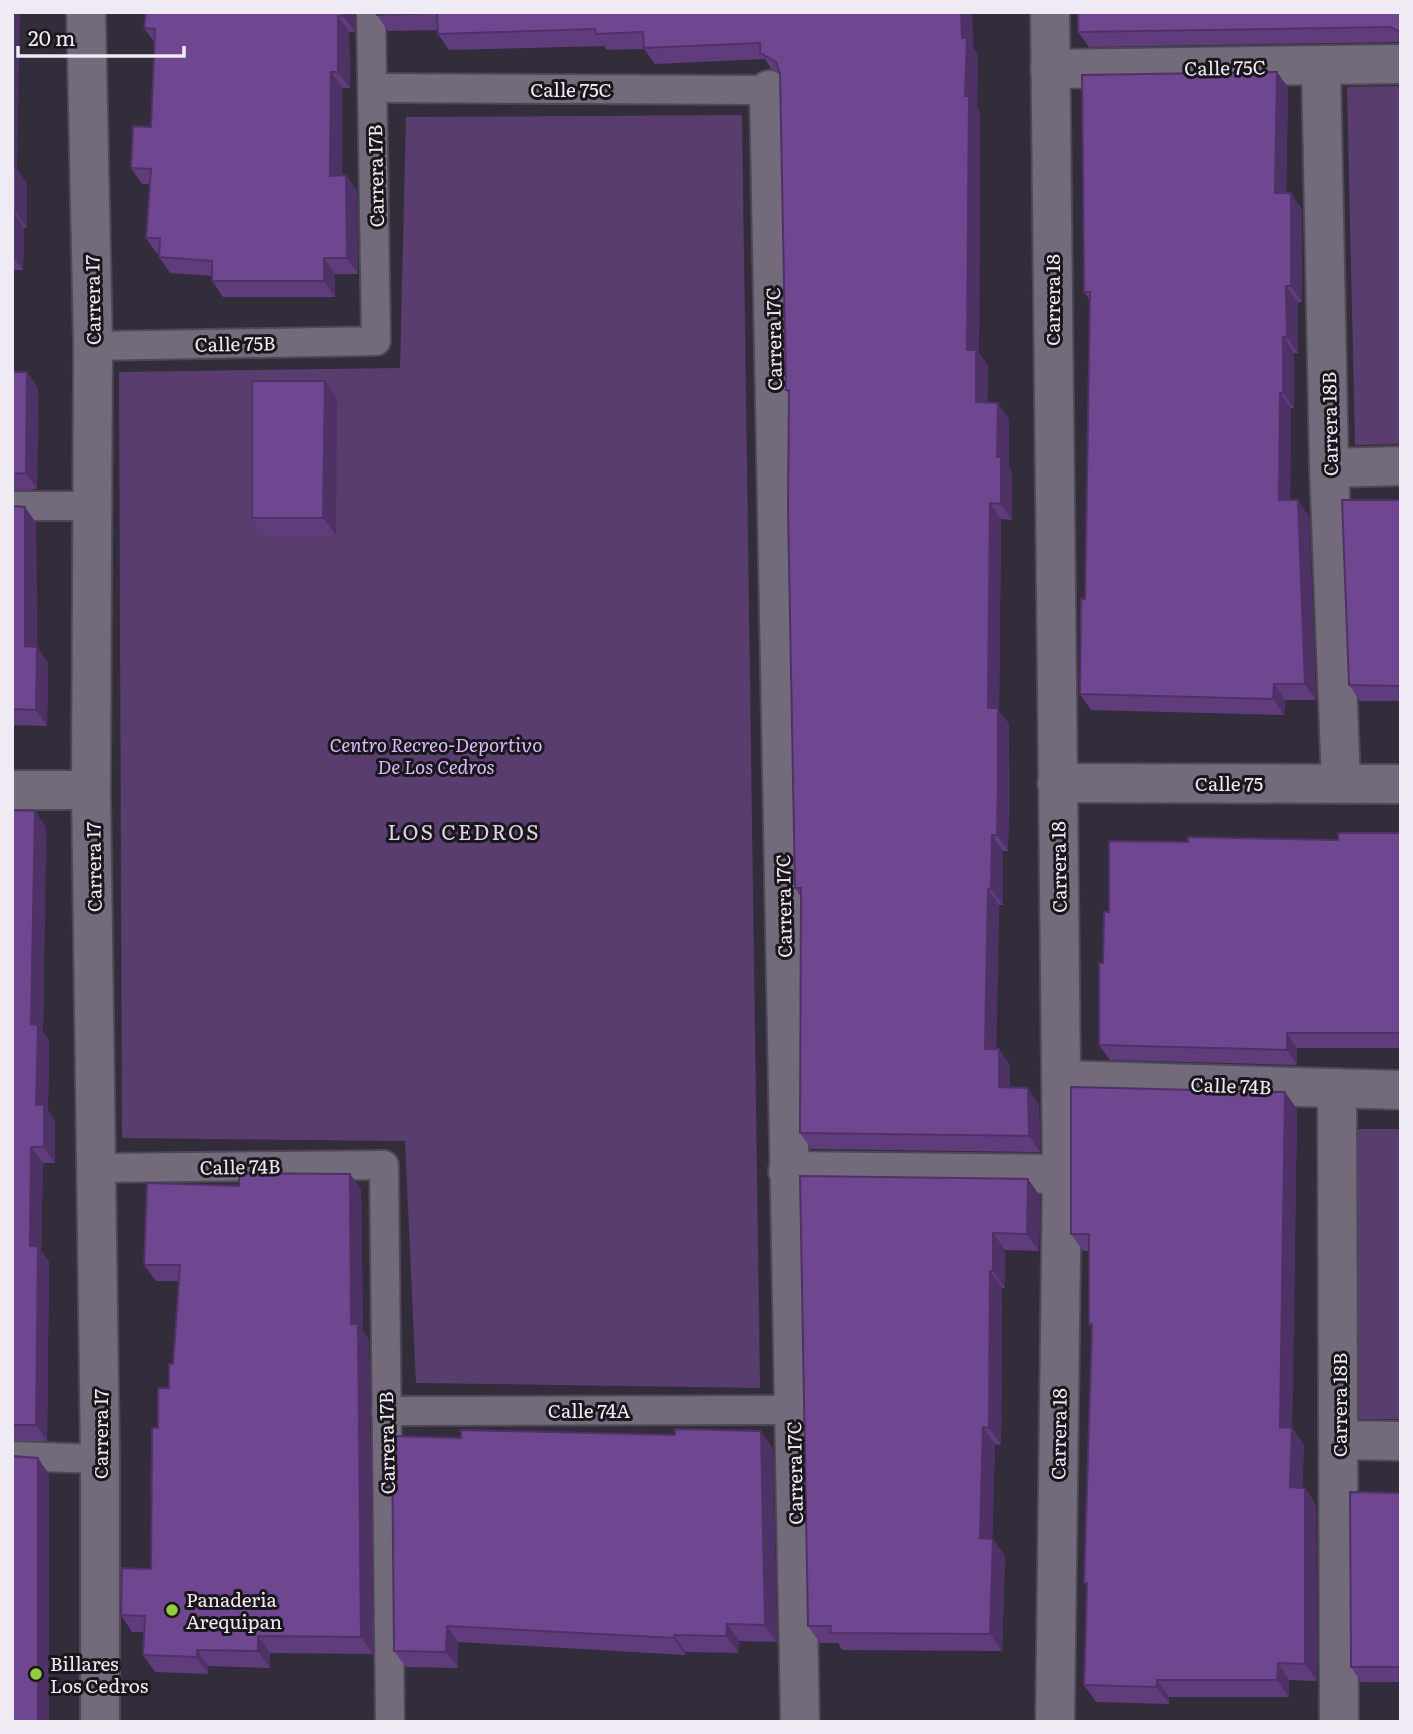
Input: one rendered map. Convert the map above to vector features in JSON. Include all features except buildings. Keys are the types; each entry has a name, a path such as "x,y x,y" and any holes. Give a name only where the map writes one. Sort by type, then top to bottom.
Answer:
{"street":[{"name":"Carrera 17","path":"86,12 93,346 91,790 100,1459 100,1722"},
{"name":"Carrera 18","path":"1050,12 1062,1174 1055,1722"},
{"name":"Calle 75C","path":"1050,69 1401,64"},
{"name":"Carrera 18B","path":"1321,65 1329,468 1341,783"},
{"name":"Carrera 17C","path":"769,90 800,1722"},
{"path":"1329,468 1401,466"},
{"name":"Calle 75","path":"1056,782 1401,785"},
{"path":"12,790 91,790"},
{"name":"Calle 74B","path":"1061,1080 1401,1090"},
{"name":"Carrera 18B","path":"1337,1088 1339,1722"},
{"path":"788,1171 1062,1174"},
{"path":"1339,1440 1401,1441"}],"lane":[{"name":"Carrera 17B","path":"371,12 376,341"},
{"name":"Calle 75C","path":"374,88 769,90"},
{"name":"Calle 75B","path":"93,346 376,341"},
{"path":"12,506 93,506"},
{"name":"Carrera 17B","path":"384,1165 390,1722"},
{"name":"Calle 74B","path":"97,1168 384,1165"},
{"name":"Calle 74A","path":"386,1411 792,1410"},
{"path":"12,1456 100,1459"}],"green space":[{"path":"1401,86 1401,444 1355,445 1347,87"},
{"name":"Centro Recreo-Deportivo De Los Cedros","path":"742,115 760,1388 416,1383 405,1141 122,1138 119,372 400,368 406,117"},
{"path":"1354,1129 1401,1129 1401,1419 1356,1419"}],"place":[{"name":"Panaderia Arequipan","path":"172,1610"},
{"name":"Billares Los Cedros","path":"36,1674"}],"district":[{"name":"LOS CEDROS","path":"464,830"}]}
